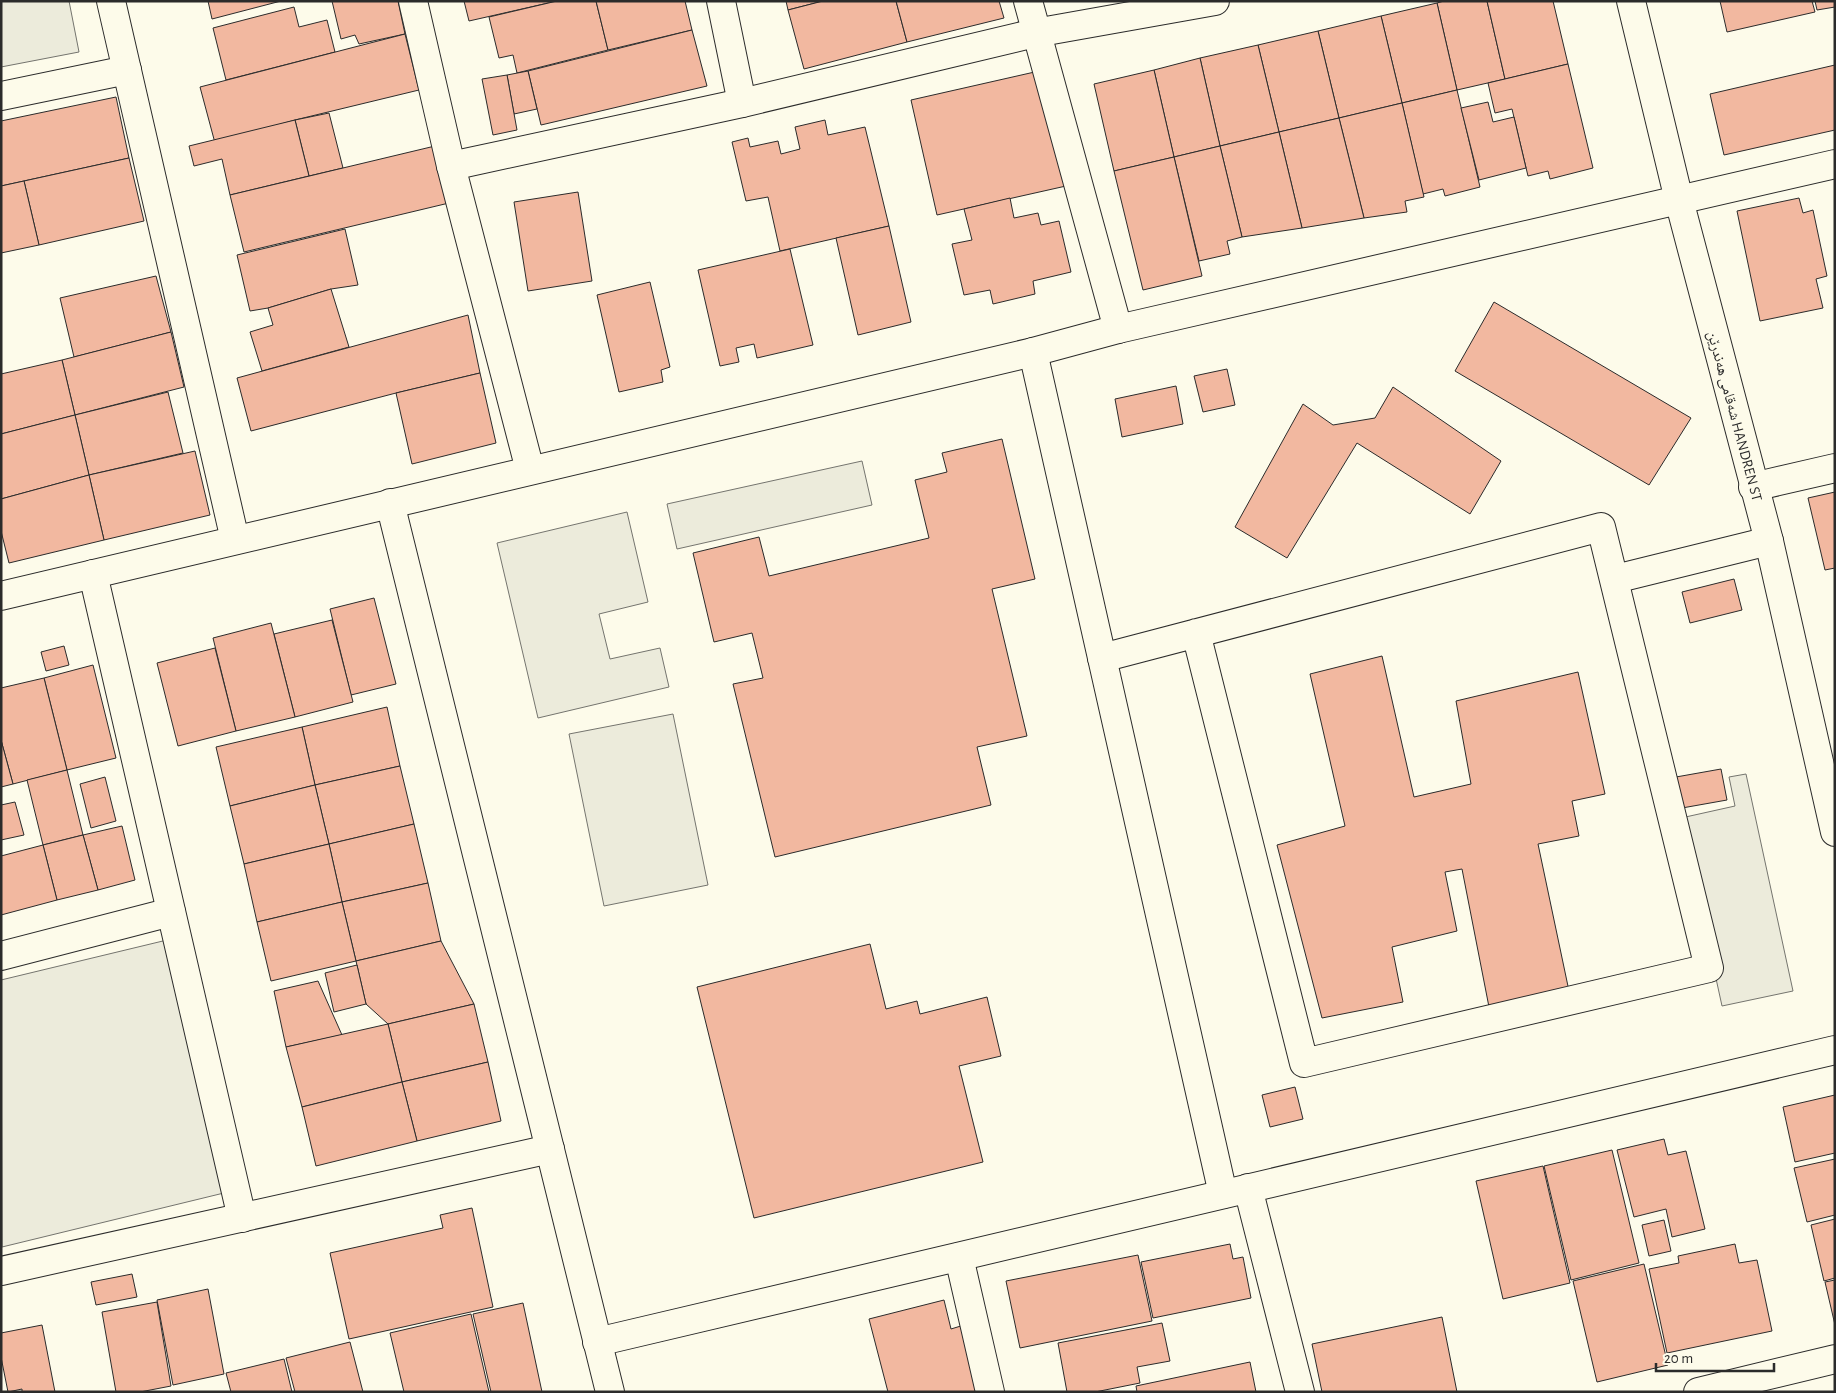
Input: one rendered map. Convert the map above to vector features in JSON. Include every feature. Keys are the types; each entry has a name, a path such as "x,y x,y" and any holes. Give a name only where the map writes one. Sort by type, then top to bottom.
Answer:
{"street":[{"path":"111,1 235,540"},
{"path":"413,1 451,166 530,470"},
{"path":"721,1 742,103"},
{"path":"1028,1 1035,33 1118,329"},
{"path":"451,166 742,103 1035,33 1215,1"},
{"name":"شەقامی هەندرێن HANDREN ST","path":"1630,1 1679,200 1768,541 1835,832"},
{"path":"1,96 127,70"},
{"path":"1,596 1033,352 1118,329 1835,164"},
{"path":"1033,352 1102,658 1236,1191 1300,1392"},
{"path":"1753,487 1835,468"},
{"path":"390,503 610,1392"},
{"path":"1102,658 1196,633 1601,527 1709,968 1304,1063 1196,633"},
{"path":"1615,579 1768,541"},
{"path":"93,574 242,1218"},
{"path":"1,956 171,912"},
{"path":"597,1342 1835,1050"},
{"path":"1,1271 550,1149"},
{"path":"959,1256 990,1392"},
{"path":"1698,1392 1835,1359"}],"shaded area":[{"path":"1,1 69,1 79,52 1,67"},
{"path":"862,461 872,505 677,549 667,504"},
{"path":"627,512 648,602 599,614 610,659 660,648 669,687 538,718 497,543"},
{"path":"673,714 708,885 604,906 569,734"},
{"path":"1746,774 1793,991 1722,1006 1681,818 1735,806 1729,777"},
{"path":"167,940 228,1192 2,1247 1,980"}],"building":[{"path":"208,1 281,1 212,19"},
{"path":"332,1 398,1 405,34 359,44 355,35 341,39"},
{"path":"464,1 557,1 469,21"},
{"path":"557,1 596,1 608,50 517,73 513,55 499,58 489,17"},
{"path":"596,1 685,1 692,30 608,50"},
{"path":"786,1 823,1 788,10"},
{"path":"823,1 896,1 907,42 804,69 788,10"},
{"path":"896,1 999,1 1004,18 907,42"},
{"path":"1444,1 1487,1 1505,79 1457,90 1437,3"},
{"path":"1487,1 1553,1 1568,64 1505,79"},
{"path":"1720,1 1812,1 1815,12 1727,32"},
{"path":"1815,1 1835,1 1835,7 1817,10"},
{"path":"1437,3 1457,90 1402,103 1381,16"},
{"path":"294,7 299,27 327,20 335,52 226,80 213,28"},
{"path":"1381,16 1402,103 1339,118 1318,31"},
{"path":"692,30 707,86 541,125 528,71"},
{"path":"1318,31 1339,118 1279,132 1258,45"},
{"path":"405,34 419,90 295,120 215,143 200,87"},
{"path":"1258,45 1279,132 1220,146 1200,58"},
{"path":"1200,58 1220,146 1174,157 1154,70"},
{"path":"1568,64 1593,168 1550,179 1548,171 1528,176 1512,109 1495,113 1488,83"},
{"path":"1835,65 1835,130 1724,155 1710,94"},
{"path":"1154,70 1174,157 1114,171 1094,84"},
{"path":"528,71 537,109 514,114 507,75"},
{"path":"1039,71 1066,186 937,215 911,100"},
{"path":"507,75 517,130 493,135 482,79"},
{"path":"1457,90 1480,187 1445,196 1443,189 1423,194 1402,103"},
{"path":"116,97 129,158 1,186 1,121"},
{"path":"1488,102 1493,122 1514,117 1526,168 1479,180 1461,108"},
{"path":"1402,103 1424,197 1405,201 1407,212 1364,218 1339,118"},
{"path":"329,113 343,168 309,176 295,120"},
{"path":"1339,118 1364,218 1302,228 1279,132"},
{"path":"295,120 309,176 230,195 222,159 194,166 189,146"},
{"path":"825,120 828,135 865,127 889,226 780,251 768,197 746,201 732,142 748,138 750,147 778,141 781,154 800,149 795,127"},
{"path":"1279,132 1302,228 1242,237 1220,146"},
{"path":"435,146 449,203 244,252 230,195"},
{"path":"1220,146 1242,237 1227,241 1230,254 1199,261 1174,157"},
{"path":"1174,157 1202,276 1143,290 1114,171"},
{"path":"129,158 144,221 39,245 24,181"},
{"path":"24,181 39,245 1,253 1,186"},
{"path":"578,192 592,281 528,291 514,202"},
{"path":"1010,198 1014,218 1038,213 1041,225 1059,221 1071,272 1033,281 1035,294 993,304 990,290 964,295 952,244 972,240 964,209"},
{"path":"1799,198 1803,213 1813,210 1827,276 1816,279 1823,308 1760,321 1737,211"},
{"path":"889,226 911,322 858,335 836,238"},
{"path":"345,229 358,285 331,289 268,308 250,311 237,255"},
{"path":"790,249 813,345 757,358 754,344 736,348 739,362 720,366 698,270"},
{"path":"156,276 171,332 74,357 60,298"},
{"path":"650,282 670,367 661,370 663,382 619,392 597,295"},
{"path":"331,289 349,347 262,371 250,332 273,325 268,308"},
{"path":"1494,302 1691,418 1649,485 1455,371"},
{"path":"468,315 480,373 251,431 237,378"},
{"path":"171,332 184,387 75,415 62,360"},
{"path":"62,360 75,415 1,434 1,374"},
{"path":"1227,369 1235,405 1203,412 1194,376"},
{"path":"480,373 496,443 412,464 396,393"},
{"path":"1176,386 1183,424 1122,437 1115,399"},
{"path":"1393,387 1501,461 1470,514 1357,443 1287,558 1235,527 1303,404 1333,425 1375,418"},
{"path":"168,392 183,453 89,475 75,415"},
{"path":"75,415 89,475 1,499 1,434"},
{"path":"1002,439 1035,579 992,589 1027,736 977,747 991,805 775,857 733,684 763,678 752,633 714,642 693,553 759,537 769,576 929,538 915,480 947,472 942,453"},
{"path":"195,451 210,515 104,540 89,475"},
{"path":"89,475 104,540 9,563 1,531 1,499"},
{"path":"1835,492 1835,568 1825,570 1808,498"},
{"path":"1734,579 1742,610 1690,623 1682,592"},
{"path":"374,598 396,684 351,695 330,609"},
{"path":"332,620 353,702 295,717 274,634"},
{"path":"271,623 295,717 236,731 213,638"},
{"path":"64,646 69,665 46,671 41,652"},
{"path":"215,648 236,731 178,746 157,663"},
{"path":"1382,656 1414,797 1471,784 1456,701 1578,672 1605,794 1572,801 1579,836 1538,844 1569,991 1489,1007 1462,869 1445,872 1457,931 1392,947 1403,1002 1322,1018 1277,845 1345,826 1310,674"},
{"path":"93,665 116,758 67,770 44,678"},
{"path":"44,678 67,770 13,784 1,740 1,688"},
{"path":"387,707 400,766 315,785 302,727"},
{"path":"302,727 315,785 230,806 216,747"},
{"path":"1,740 13,784 1,787"},
{"path":"400,766 414,824 329,844 315,785"},
{"path":"1721,769 1727,800 1682,808 1676,777"},
{"path":"67,770 83,835 43,845 27,780"},
{"path":"105,777 116,821 91,828 80,784"},
{"path":"315,785 329,844 244,864 230,806"},
{"path":"15,802 24,835 1,840 1,805"},
{"path":"414,824 428,883 342,902 329,844"},
{"path":"122,826 135,880 98,890 83,835"},
{"path":"83,835 98,890 57,900 43,845"},
{"path":"329,844 342,902 257,922 244,864"},
{"path":"43,845 57,900 1,915 1,856"},
{"path":"428,883 441,941 356,961 342,902"},
{"path":"342,902 356,961 271,981 257,922"},
{"path":"441,941 474,1004 388,1024 366,1004 356,961"},
{"path":"870,944 886,1009 917,1001 920,1014 987,997 1001,1056 959,1066 983,1162 754,1218 697,987"},
{"path":"357,965 366,1004 334,1012 325,973"},
{"path":"318,981 342,1035 286,1047 274,991"},
{"path":"474,1004 488,1062 402,1082 388,1024"},
{"path":"388,1024 402,1082 302,1107 286,1047"},
{"path":"488,1062 501,1121 417,1141 402,1082"},
{"path":"402,1082 417,1141 316,1166 302,1107"},
{"path":"1295,1087 1303,1119 1270,1127 1262,1095"},
{"path":"1835,1095 1835,1153 1795,1162 1783,1107"},
{"path":"1664,1139 1668,1155 1686,1151 1705,1229 1672,1237 1666,1209 1634,1217 1617,1150"},
{"path":"1612,1150 1639,1263 1571,1280 1544,1166"},
{"path":"1835,1159 1835,1215 1807,1222 1794,1168"},
{"path":"1543,1166 1570,1283 1503,1299 1476,1181"},
{"path":"472,1208 493,1307 349,1339 330,1253 443,1228 440,1215"},
{"path":"1835,1219 1835,1278 1824,1281 1811,1225"},
{"path":"1664,1220 1671,1251 1649,1256 1642,1225"},
{"path":"1230,1244 1233,1259 1243,1257 1251,1298 1153,1318 1141,1262"},
{"path":"1735,1244 1739,1263 1757,1260 1772,1331 1667,1353 1649,1269 1679,1263 1678,1256"},
{"path":"1138,1255 1152,1321 1020,1348 1006,1281"},
{"path":"1644,1264 1668,1365 1597,1382 1573,1281"},
{"path":"132,1274 137,1297 96,1305 91,1282"},
{"path":"1835,1280 1835,1325 1825,1282"},
{"path":"208,1289 224,1374 173,1385 157,1300"},
{"path":"944,1300 951,1329 964,1325 981,1392 888,1392 869,1319"},
{"path":"157,1302 171,1386 140,1392 116,1392 102,1312"},
{"path":"523,1303 542,1392 491,1392 473,1314"},
{"path":"471,1314 489,1392 404,1392 390,1333"},
{"path":"1442,1317 1457,1392 1322,1392 1312,1344"},
{"path":"1162,1323 1170,1361 1137,1367 1140,1383 1095,1392 1067,1392 1058,1343"},
{"path":"42,1325 55,1392 22,1392 22,1389 8,1392 1,1357 1,1333"},
{"path":"350,1342 363,1392 295,1392 286,1358"},
{"path":"284,1359 292,1392 231,1392 226,1373"},
{"path":"1250,1362 1256,1392 1137,1392 1136,1386"}]}
